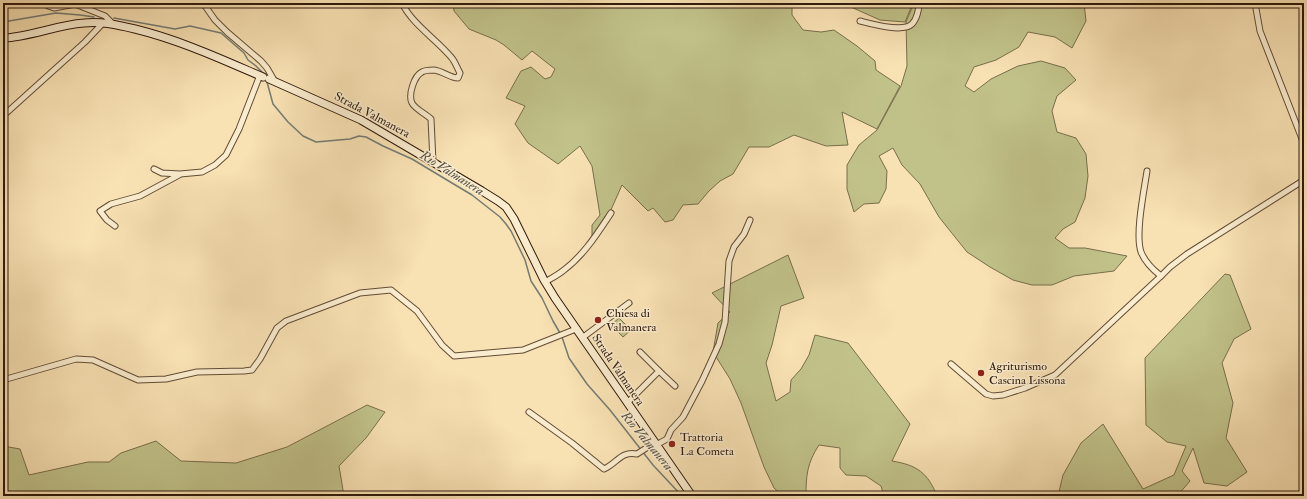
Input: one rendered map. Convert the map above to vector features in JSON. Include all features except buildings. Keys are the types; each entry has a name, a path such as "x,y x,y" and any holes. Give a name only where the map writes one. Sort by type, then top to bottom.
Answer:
{"street":[{"path":"46,3 48,6 54,8 75,3 106,16 114,24"},
{"path":"154,169 162,173 180,174 202,172 215,165 226,155 267,78 267,68 215,20 203,3"},
{"path":"402,3 417,22 452,57 460,73 458,78 454,78 435,70 421,72 415,80 411,92 411,102 415,107 431,119 433,162"},
{"path":"860,21 881,26 906,28 914,22 919,3"},
{"path":"1255,3 1260,31 1304,144"},
{"name":"Strada Valmanera","path":"3,38 84,22 114,24 168,38 267,78 361,120 482,191 506,207 521,232 545,282 582,338 692,496"},
{"path":"3,116 85,42 103,23"},
{"path":"1147,171 1138,242 1141,253 1150,267 1161,276"},
{"path":"115,226 107,220 100,211 111,204 140,196 180,174"},
{"path":"950,364 986,394 993,396 1003,395 1025,388 1055,375 1170,267 1187,254 1304,180"},
{"path":"545,282 564,270 576,259 599,232 611,213"},
{"path":"529,412 572,443 604,469 625,454 637,454 667,438 671,430 683,416 702,381 719,344 725,322 729,261 734,247 744,234 750,220"},
{"path":"3,380 76,358 92,360 138,380 166,379 197,372 252,370 260,359 276,328 286,320 360,293 391,290 417,311 442,345 454,356 523,350 576,329"},
{"path":"582,338 629,303"},
{"path":"640,352 675,386"},
{"path":"627,403 659,371"}],"green space":[{"path":"453,3 792,3 792,15 803,30 821,32 834,30 875,61 876,70 900,86 877,129 842,112 848,145 826,146 794,135 769,147 749,147 733,174 720,181 698,204 683,205 673,220 665,222 653,208 648,211 622,185 610,212 592,240 592,225 600,215 592,166 580,146 558,164 528,143 515,124 525,106 506,98 521,71 531,67 545,79 551,77 555,69 532,51 522,60 496,40 469,29 454,11"},
{"path":"842,3 913,3 905,22 880,20"},
{"path":"914,3 1084,3 1086,21 1072,48 1055,37 1028,32 1019,47 996,60 974,67 965,86 974,92 991,79 1018,66 1041,61 1065,68 1076,80 1057,96 1052,111 1057,132 1076,138 1086,154 1088,176 1085,198 1075,222 1063,229 1055,238 1069,248 1085,248 1127,256 1114,271 1074,276 1052,285 1032,285 1013,280 967,252 939,217 920,184 902,165 893,148 879,156 887,171 886,189 879,203 864,204 854,212 847,189 847,165 859,145 877,130 901,86 907,66 906,22"},
{"path":"788,255 804,298 781,306 772,345 766,363 776,401 790,392 791,380 801,369 809,355 815,335 848,343 910,424 892,461 908,465 920,471 930,481 937,496 884,496 881,486 866,476 846,475 840,468 840,448 819,445 808,470 806,496 783,496 774,488 764,467 741,403 730,379 713,352 718,323 730,312 712,293"},
{"path":"1225,274 1230,275 1251,329 1234,339 1222,363 1233,403 1226,438 1247,472 1227,486 1204,483 1193,448 1182,471 1190,481 1177,496 1058,496 1063,475 1081,443 1103,424 1143,489 1174,475 1186,446 1167,442 1146,425 1145,358"},
{"path":"619,318 631,330 623,337 611,325"},
{"path":"367,405 385,412 366,438 339,466 344,496 3,496 3,446 20,449 29,475 88,462 109,462 121,453 156,441 181,461 236,463 287,447"}],"waterway":[{"name":"Rio Valmanera","path":"3,22 56,13 94,17"},
{"name":"Rio Valmanera","path":"114,18 175,29 190,26 221,33 244,53 248,60 265,75"},
{"name":"Rio Valmanera","path":"267,82 273,104 288,122 303,136 316,142 350,139 359,136 366,137 412,159 472,195 500,217 511,231 525,260 531,281 542,298 560,333"},
{"name":"Rio Valmanera","path":"562,337 569,358 587,384 610,410 653,465 682,496"}],"place":[{"name":"Chiesa di Valmanera","path":"598,320"},
{"name":"Agriturismo Cascina Lissona","path":"981,373"},
{"name":"Trattoria La Cometa","path":"672,444"}]}
